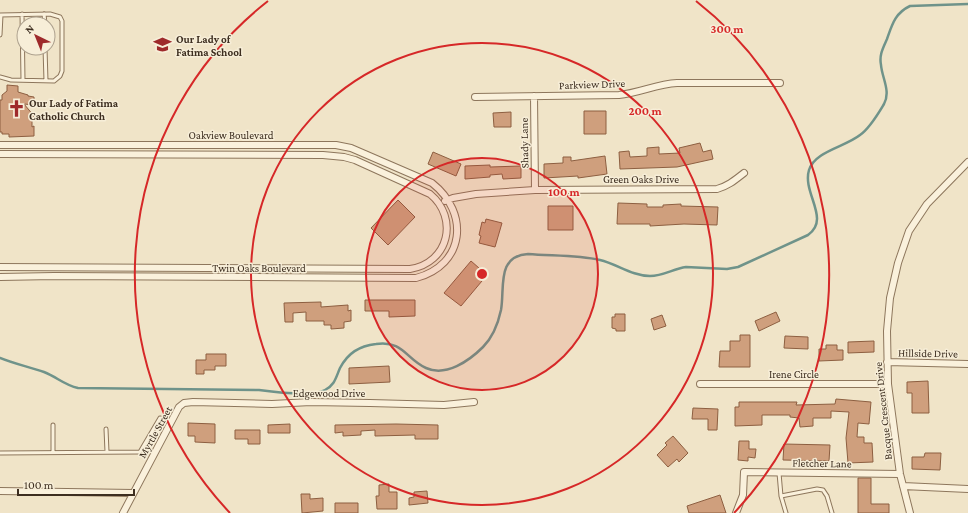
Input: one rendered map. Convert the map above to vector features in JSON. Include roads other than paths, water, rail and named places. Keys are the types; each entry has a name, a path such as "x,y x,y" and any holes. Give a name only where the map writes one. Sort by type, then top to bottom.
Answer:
{"street":[{"name":"Parkview Drive","path":"475,97 619,95 671,83 780,83"},
{"name":"Shady Lane","path":"534,96 535,190"},
{"name":"Oakview Boulevard","path":"0,145 336,145 351,148 425,179 441,190 448,200"},
{"name":"Oakview Boulevard","path":"0,154 334,155 354,160 424,190 440,203"},
{"name":"Bacque Crescent Drive","path":"910,513 900,474 888,384 887,330 890,298 904,242 915,220 927,204 968,162"},
{"name":"Green Oaks Drive","path":"440,203 476,194 535,190 717,189 725,187 744,173"},
{"name":"Twin Oaks Boulevard","path":"0,277 416,278 431,273 438,268 449,256 454,247 458,223 448,200"},
{"name":"Twin Oaks Boulevard","path":"0,267 417,268 435,258 442,248 447,230 445,213 440,203"},
{"name":"Hillside Drive","path":"887,362 968,364"},
{"name":"Irene Circle","path":"700,384 888,384"},
{"name":"Edgewood Drive","path":"184,403 272,404 326,402 444,405 474,402"},
{"name":"Myrtle Street","path":"123,513 179,407 184,403"},
{"name":"Fletcher Lane","path":"736,513 743,495 744,472 900,474"},
{"path":"904,486 968,489"},
{"path":"0,491 133,493"}],"lane":[{"path":"22,14 23,80"},
{"path":"0,35 1,15 55,15 62,21 62,71 60,76 54,81 11,80 0,77"},
{"path":"45,56 46,81"},
{"path":"0,453 140,452 160,418 172,421"},
{"path":"53,425 53,452"},
{"path":"106,429 107,452"},
{"path":"779,472 781,496 786,513"},
{"path":"781,496 817,489 823,490 827,496 832,513"}],"waterway":[{"path":"0,358 44,372 78,388 259,390 302,394 311,393 319,392 328,388 333,383 340,368 350,354 364,346 385,344 398,347 419,364 434,370 449,369 464,362 483,347 495,330 501,310 506,267 511,260 518,256 528,254 591,258 637,274 650,276 659,275 686,267 727,269 738,267 808,235 814,229 817,221 817,213 809,188 809,170 817,158 854,139 864,132 874,121 884,104 887,94 882,70 881,55 897,16 910,6 968,4"}],"place":[{"name":"Our Lady of Fatima School","path":"163,45"},
{"name":"Our Lady of Fatima Catholic Church","path":"16,109"}]}
